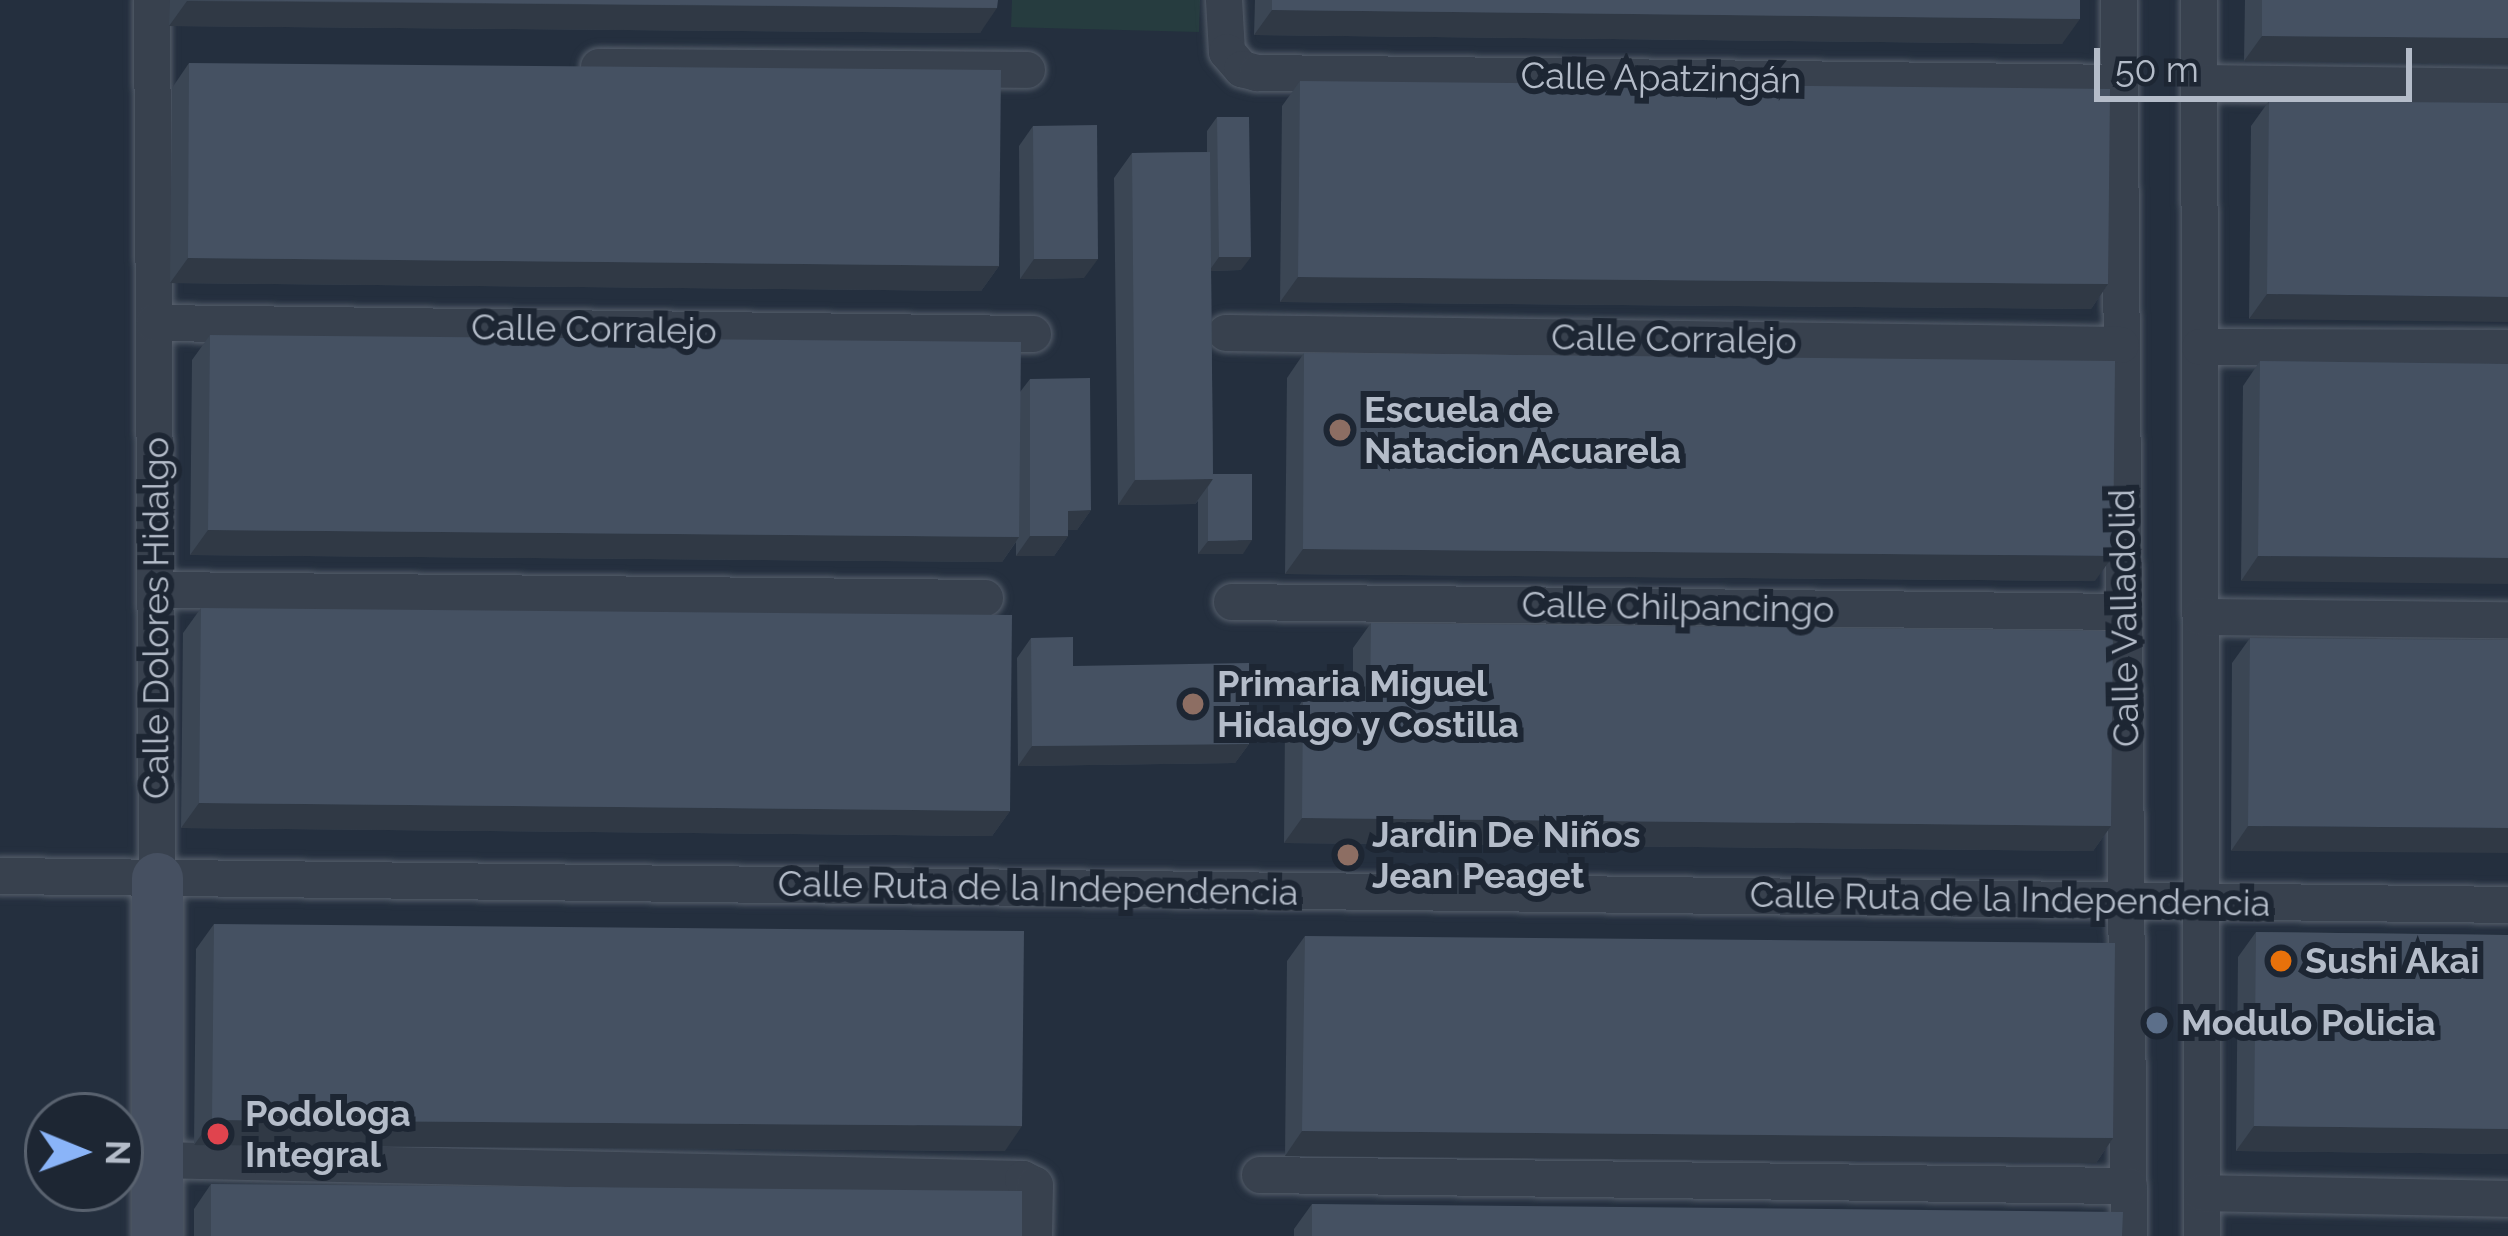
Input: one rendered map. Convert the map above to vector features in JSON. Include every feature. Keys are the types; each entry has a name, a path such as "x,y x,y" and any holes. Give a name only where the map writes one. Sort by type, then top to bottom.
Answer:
{"street":[{"name":"Calle Dolores Hidalgo","path":"152,0 157,1236"},
{"name":"Calle Apatzingán","path":"1224,0 1224,37 1233,62 1257,73 2119,83"},
{"name":"Calle Valladolid","path":"2119,0 2129,1236"},
{"name":"Calle Valladolid","path":"2199,0 2202,1236"},
{"path":"152,64 200,64"},
{"path":"554,67 1027,70"},
{"path":"2199,83 2508,87"},
{"name":"Calle Corralejo","path":"154,323 1033,334"},
{"name":"Calle Corralejo","path":"1226,333 2121,345"},
{"path":"2200,347 2508,348"},
{"path":"156,590 985,598"},
{"name":"Calle Chilpancingo","path":"1232,602 2124,612"},
{"path":"2201,617 2508,620"},
{"name":"Calle Ruta de la Independencia","path":"0,876 2508,905"},
{"path":"157,1160 1032,1182 1034,1236"},
{"path":"1260,1174 2128,1186"},
{"path":"2203,1193 2508,1199"}],"green space":[{"path":"1012,0 1200,0 1199,32 1011,27"}],"building":[{"path":"187,0 998,0 997,8"},
{"path":"1272,0 2080,0 2080,19 1272,10"},
{"path":"2262,0 2508,0 2508,38 2262,36"},
{"path":"189,63 1001,70 999,266 188,258"},
{"path":"1300,81 2110,89 2108,284 1298,277"},
{"path":"2269,101 2508,103 2508,297 2267,294"},
{"path":"1217,117 1249,117 1251,257 1219,257"},
{"path":"1097,125 1098,259 1034,259 1033,126"},
{"path":"1210,152 1213,479 1135,480 1132,153"},
{"path":"210,335 1021,342 1019,537 208,530"},
{"path":"1304,353 2115,361 2113,556 1303,549"},
{"path":"2260,361 2508,364 2508,558 2258,556"},
{"path":"1090,378 1091,510 1068,511 1068,536 1030,536 1030,379"},
{"path":"1213,474 1252,474 1252,540 1208,541 1208,487"},
{"path":"201,608 1012,615 1010,811 199,803"},
{"path":"1371,623 2113,631 2111,826 1302,818 1303,700 1370,701"},
{"path":"1073,637 1073,666 1249,663 1249,744 1032,746 1031,638"},
{"path":"2250,638 2508,640 2508,828 2248,826"},
{"path":"214,924 1024,931 1022,1126 212,1120"},
{"path":"2256,932 2508,935 2508,1129 2254,1126"},
{"path":"1305,936 2115,943 2113,1138 1302,1131"},
{"path":"211,1184 1022,1191 1022,1236 211,1236"},
{"path":"1312,1204 2123,1212 2122,1236 1312,1236"}],"place":[{"name":"Escuela de Natacion Acuarela","path":"1340,430"},
{"name":"Primaria Miguel Hidalgo y Costilla","path":"1193,704"},
{"name":"Jardin De Niños Jean Peaget","path":"1348,855"},
{"name":"Sushi Akai","path":"2281,961"},
{"name":"Modulo Policia","path":"2157,1023"},
{"name":"Podologa Integral","path":"218,1134"}]}
